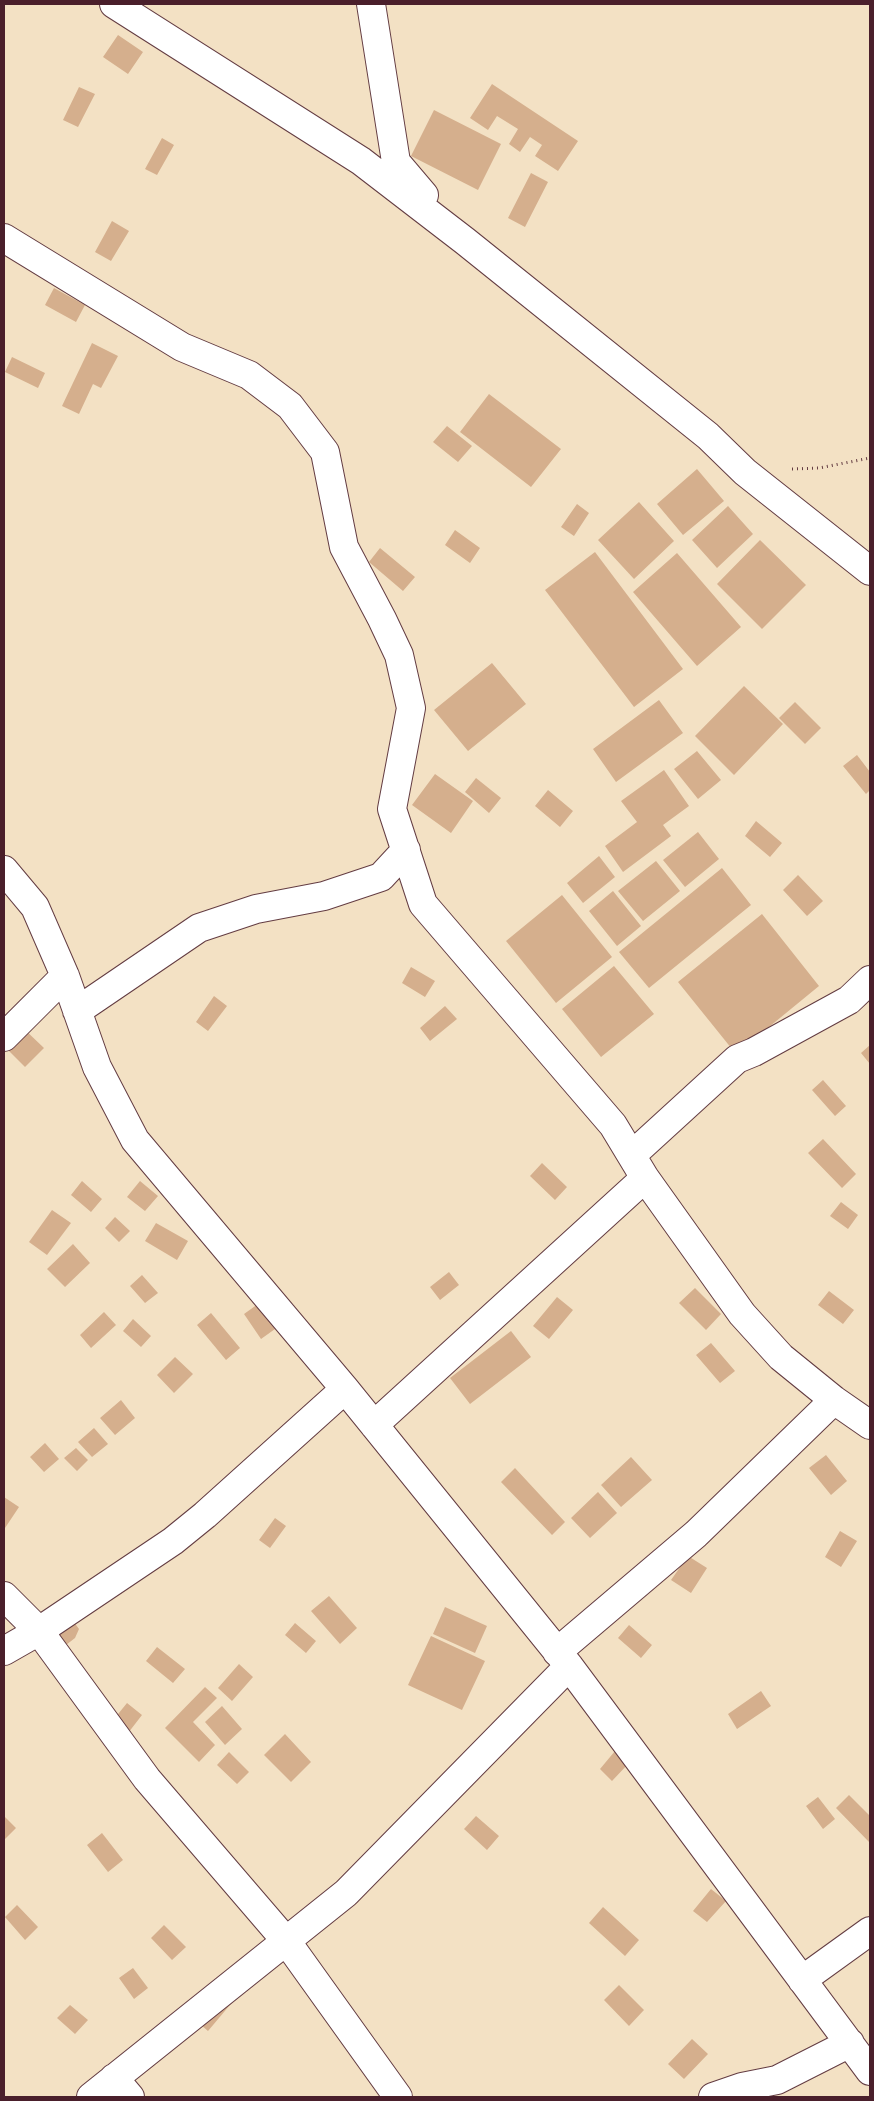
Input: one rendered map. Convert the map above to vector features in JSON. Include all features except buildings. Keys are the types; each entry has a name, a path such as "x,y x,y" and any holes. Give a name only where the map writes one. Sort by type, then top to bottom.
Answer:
{"street":[{"path":"114,4 361,161 465,241 708,436 745,472 870,572"},
{"path":"370,4 396,162 465,241"},
{"path":"4,238 182,347 249,375 290,406 325,452 344,547 399,655 410,708 392,809 423,904 613,1125 638,1167 742,1314 781,1357 834,1400 870,1425"},
{"path":"77,1011 199,928 256,909 324,896 381,877 406,850"},
{"path":"4,870 35,907 65,976 97,1067 135,1140 345,1389 563,1659 870,2071"},
{"path":"4,1037 65,976"},
{"path":"374,1425 638,1167 736,1059 754,1052 849,1000 870,980"},
{"path":"4,1651 39,1632 172,1541 205,1515 345,1389"},
{"path":"90,2097 122,2088 287,1942 346,1893 563,1659 696,1534 834,1400"},
{"path":"4,1596 39,1632 147,1779 287,1942 398,2097"},
{"path":"802,1980 870,1932"},
{"path":"713,2097 742,2087 777,2080 850,2043"}],"path":[{"path":"745,472 819,468 870,458"}]}
